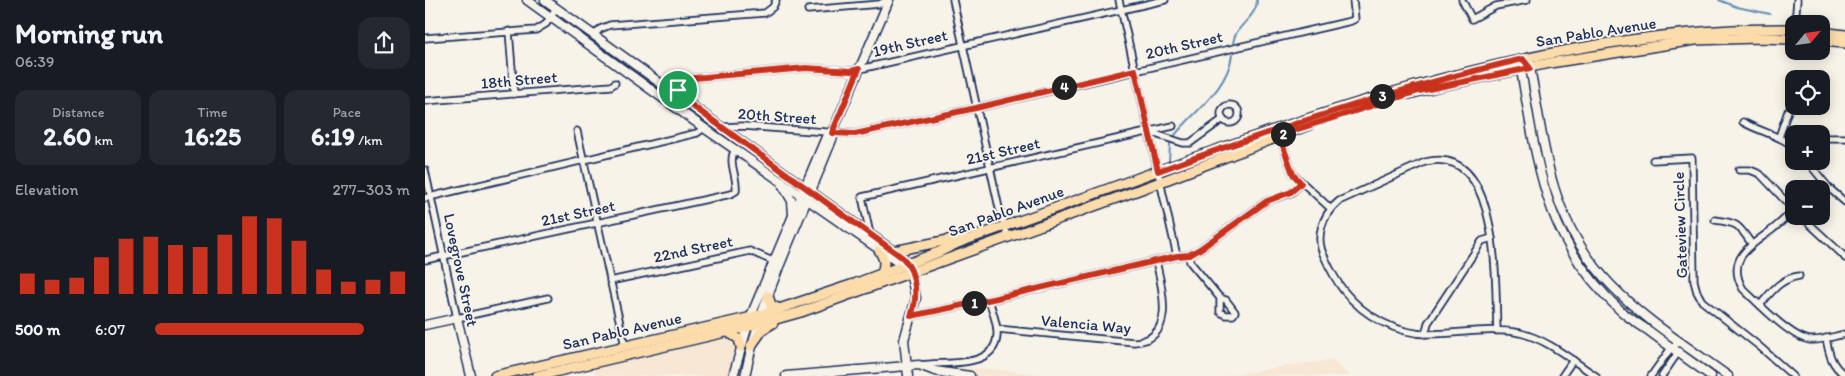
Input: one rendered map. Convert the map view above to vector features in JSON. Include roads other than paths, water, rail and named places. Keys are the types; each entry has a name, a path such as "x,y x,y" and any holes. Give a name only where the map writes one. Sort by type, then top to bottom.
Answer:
{"main road":[{"path":"527,0 780,182 907,267"},
{"path":"545,0 894,251 907,267 916,298 904,340 908,376"},
{"path":"809,190 816,180 833,137 832,133 888,0"},
{"name":"San Pablo Avenue","path":"495,376 761,315 781,313 838,300 960,242 1279,128 1417,85 1523,59 1617,42 1733,30 1785,31"},
{"path":"1830,33 1845,34"},
{"name":"San Pablo Avenue","path":"537,376 757,324 882,274 1007,237 1161,182 1279,135 1426,89 1525,69 1695,40 1785,39"},
{"path":"1830,42 1845,43"},
{"name":"San Pablo Avenue","path":"1523,59 1525,69"},
{"path":"1525,69 1554,187 1578,243 1609,285 1635,310 1728,376"},
{"path":"1525,69 1538,166 1544,191 1559,230 1579,263 1602,292 1622,312 1711,376"},
{"path":"704,128 710,126 724,134 732,134"},
{"path":"745,376 747,327 750,318 809,190 827,137 832,133"},
{"path":"816,180 818,188 829,204"},
{"path":"780,182 792,201 793,217"},
{"path":"733,376 761,315 793,217 805,199"},
{"path":"894,251 953,239 960,242"},
{"path":"879,250 885,263 882,274"},
{"path":"746,346 781,313 771,305 768,296"},
{"path":"425,325 457,318"},
{"name":"Lovegrove Street","path":"457,318 471,376"},
{"path":"727,332 736,336 746,346"},
{"path":"637,353 641,347 661,342 665,337"},
{"path":"603,361 611,353 620,351 625,346"},
{"path":"786,376 919,365 935,371 970,376"}],"street":[{"path":"594,35 600,29 610,25 765,13 773,7 776,0"},
{"path":"808,10 880,4 888,0"},
{"path":"953,0 976,108 1007,237"},
{"path":"1119,0 1177,256"},
{"name":"19th Street","path":"669,103 689,79 806,68 851,71 1165,0"},
{"name":"20th Street","path":"723,127 743,126 855,134 976,108 1351,21 1355,19 1353,0"},
{"path":"1462,0 1472,19 1495,6 1527,0"},
{"path":"1796,15 1797,0"},
{"path":"425,38 536,30 546,24 556,8"},
{"path":"509,32 514,94"},
{"name":"18th Street","path":"425,101 611,86 615,83"},
{"path":"1779,137 1787,115"},
{"path":"1149,132 1183,143 1191,143 1223,120"},
{"path":"1743,122 1756,130 1779,137 1785,141"},
{"name":"21st Street","path":"870,234 862,197 1173,126"},
{"path":"428,197 697,133 704,128"},
{"path":"577,131 625,346"},
{"path":"1279,135 1293,174 1330,208"},
{"path":"1830,138 1845,138"},
{"name":"21st Street","path":"425,260 731,194 736,191 737,186 732,158 735,150"},
{"name":"Gateview Circle","path":"1653,160 1692,158 1694,281 1702,301 1759,346 1793,376"},
{"path":"1497,331 1492,238 1487,214 1476,183 1462,168 1441,160 1431,160 1339,201 1330,208 1322,224 1319,240 1323,255 1343,291 1357,306 1376,320 1394,328 1425,334 1497,331 1520,334 1546,342 1595,376"},
{"name":"Lovegrove Street","path":"425,170 428,197 444,256 457,318"},
{"path":"1739,170 1750,170 1760,174 1785,200"},
{"path":"1814,170 1829,188 1845,202"},
{"path":"911,316 989,300 1177,256 1189,255 1267,201 1291,192 1301,183"},
{"path":"1785,218 1751,244 1741,256 1738,276 1743,289 1799,337 1811,340 1845,334"},
{"path":"1715,220 1733,223 1742,230 1751,244"},
{"path":"1811,225 1845,258"},
{"path":"1425,334 1428,323 1482,241 1492,238"},
{"name":"22nd Street","path":"610,281 750,251 777,263"},
{"path":"1189,255 1190,262 1220,298"},
{"name":"Valencia Way","path":"997,329 1124,342 1145,341 1153,336 1164,313 1163,291 1156,261"},
{"path":"1761,305 1780,282 1799,276"},
{"path":"457,318 548,298"},
{"path":"919,365 983,358 990,352 995,345 997,329 989,300"},
{"path":"1826,338 1831,361 1845,375"},
{"path":"1651,376 1671,348 1680,342"},
{"path":"1662,376 1679,353 1680,342"},
{"path":"1562,376 1573,360"}],"waterway":[{"path":"1233,43 1238,31 1254,12 1257,0"},
{"path":"1719,0 1737,7 1770,14"},
{"path":"1169,161 1170,144 1175,135 1217,89 1224,79 1232,55"}]}
